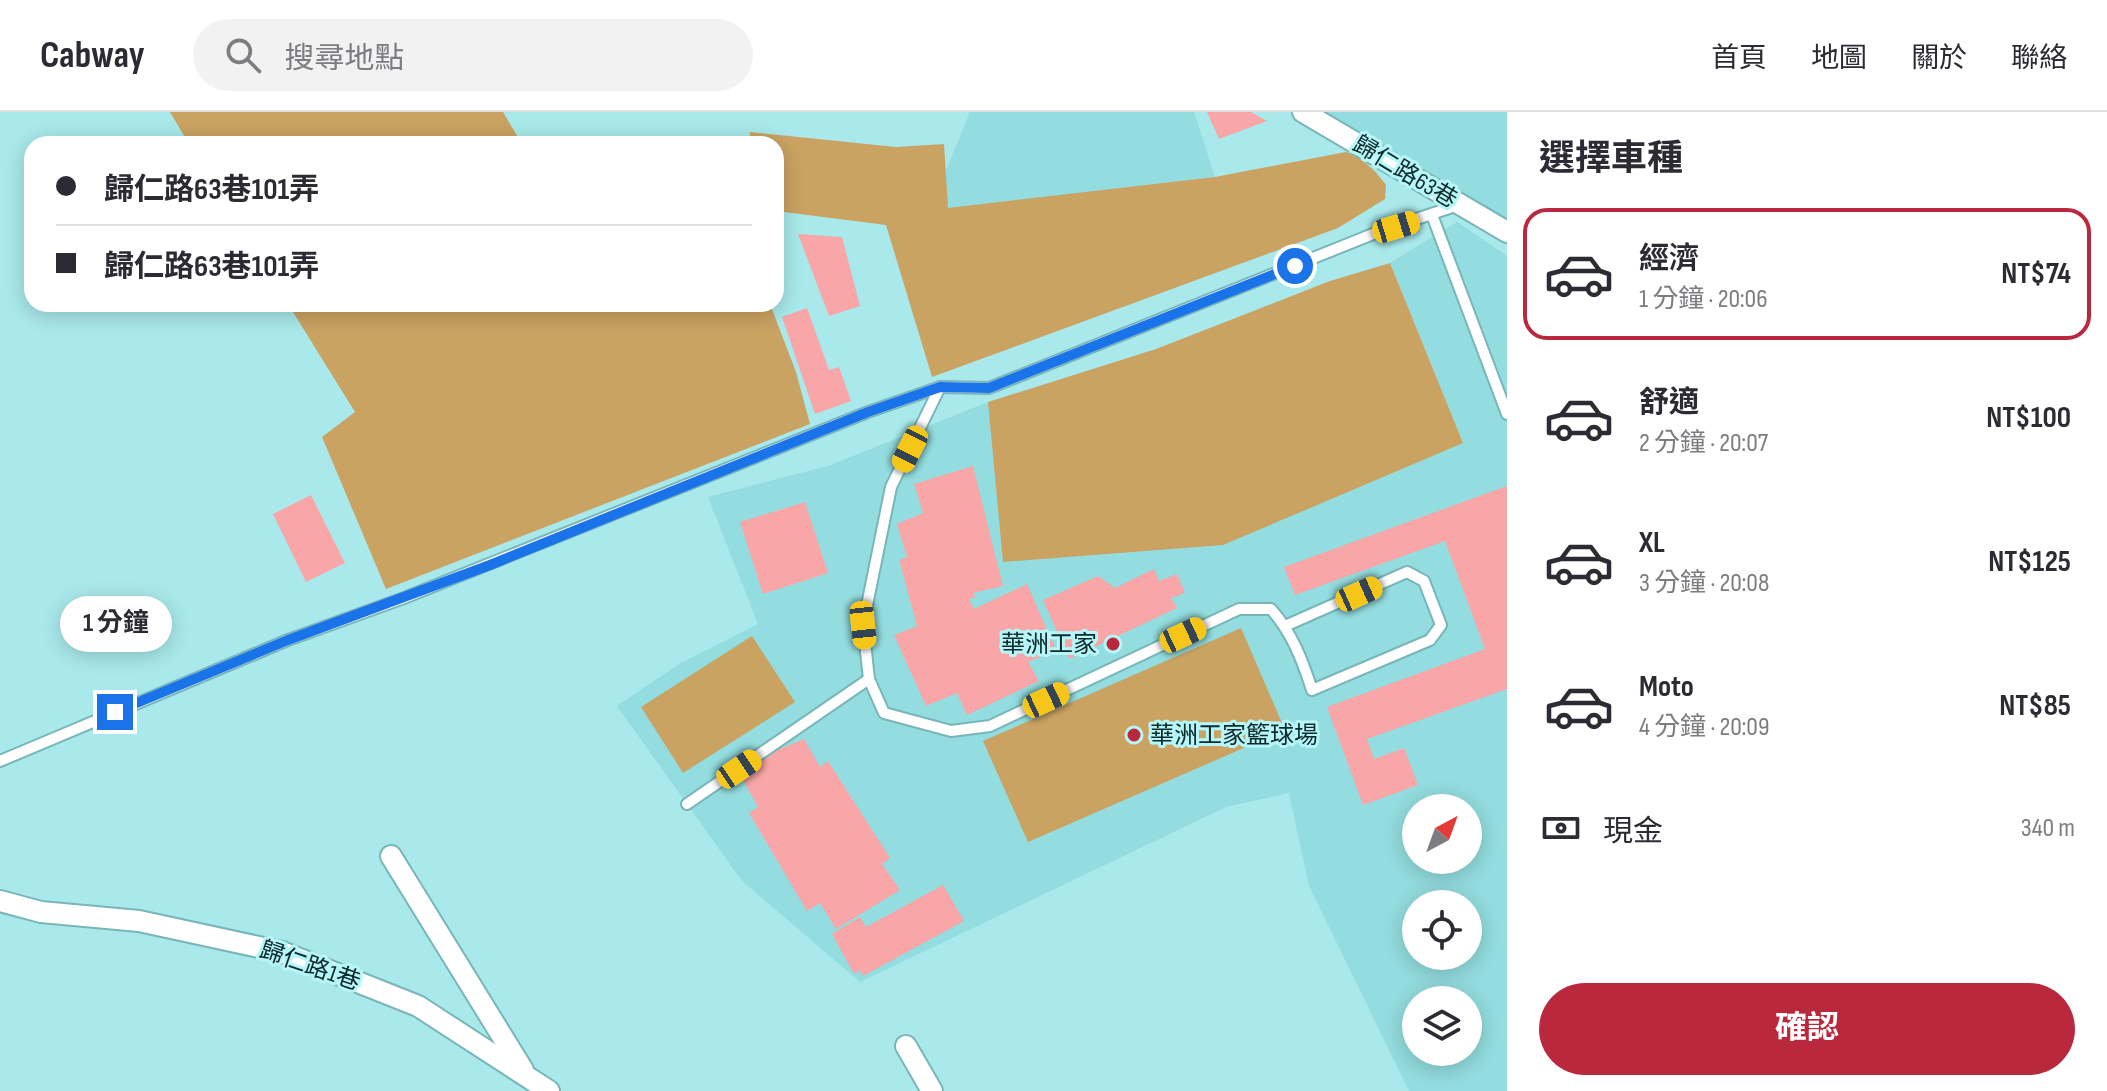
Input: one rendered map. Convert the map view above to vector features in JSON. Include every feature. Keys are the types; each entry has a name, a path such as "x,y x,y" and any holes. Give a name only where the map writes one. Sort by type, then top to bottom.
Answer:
{"street":[{"name":"歸仁路63巷","path":"1303,112 1507,232"},
{"path":"391,856 526,1075"},
{"name":"歸仁路1巷","path":"0,901 41,912 139,921 282,952 418,1006 549,1091"},
{"path":"906,1046 932,1091"}],"lane":[{"path":"0,761 288,640 404,598 868,412 940,387 989,388 1378,232 1458,205"},
{"path":"1432,215 1507,414"},
{"path":"940,387 891,487 863,625 869,679 884,713 951,731 990,726 1239,609 1271,609 1285,626 1302,657 1312,690 1430,640 1441,625 1424,581 1407,572 1285,626"},
{"path":"687,804 869,679"}],"shaded area":[{"path":"170,112 503,112 517,136 184,136"},
{"path":"970,112 1194,112 1215,177 947,209 945,173"},
{"path":"1310,112 1507,112 1507,223"},
{"path":"750,132 896,147 944,144 948,208 1215,177 1346,152 1363,161 1382,179 1386,185 1385,199 1338,228 932,377 886,225 784,212 784,136 750,136"},
{"name":"華洲工家","path":"1457,222 1507,256 1507,1091 1409,1091 1309,886 1289,793 1226,807 860,982 742,881 617,706 679,664 758,624 708,497 828,466 988,402 1004,561 1463,443 1390,263"},
{"path":"1390,263 1463,443 1223,545 1003,562 988,402 1156,349 1330,281"},
{"path":"293,312 773,312 796,372 810,424 386,589 322,437 355,412"},
{"name":"華洲工家籃球場","path":"1241,628 1285,730 1028,842 983,741"},
{"path":"752,636 795,702 683,773 641,707"}],"building":[{"path":"1207,112 1251,112 1267,121 1219,139"},
{"path":"798,234 842,237 860,306 829,316"},
{"path":"807,308 829,370 839,367 851,401 815,414 782,317"},
{"path":"973,466 1003,586 973,593 976,597 969,599 974,609 1027,584 1056,650 1028,662 1039,681 967,715 957,693 926,706 894,635 917,626 899,560 907,557 897,524 923,513 914,484"},
{"path":"1507,486 1507,689 1367,739 1374,759 1404,748 1418,785 1363,805 1327,707 1485,649 1445,541 1295,595 1284,567"},
{"path":"311,495 345,563 306,582 273,514"},
{"path":"805,502 828,573 763,594 740,522"},
{"path":"1154,569 1159,581 1177,574 1185,593 1171,598 1177,608 1069,659 1043,600 1098,576 1115,588"},
{"path":"804,739 820,767 828,761 890,858 882,864 900,890 836,929 820,903 807,911 749,813 758,807 743,780 761,757"},
{"path":"943,885 964,921 863,976 860,970 854,974 832,934 860,917 866,927"}],"place":[{"name":"華洲工家","path":"1113,644"},
{"name":"華洲工家籃球場","path":"1134,735"}],"route":[{"path":"115,712 288,640 719,475 868,412 940,387 989,388 1295,266"}]}
